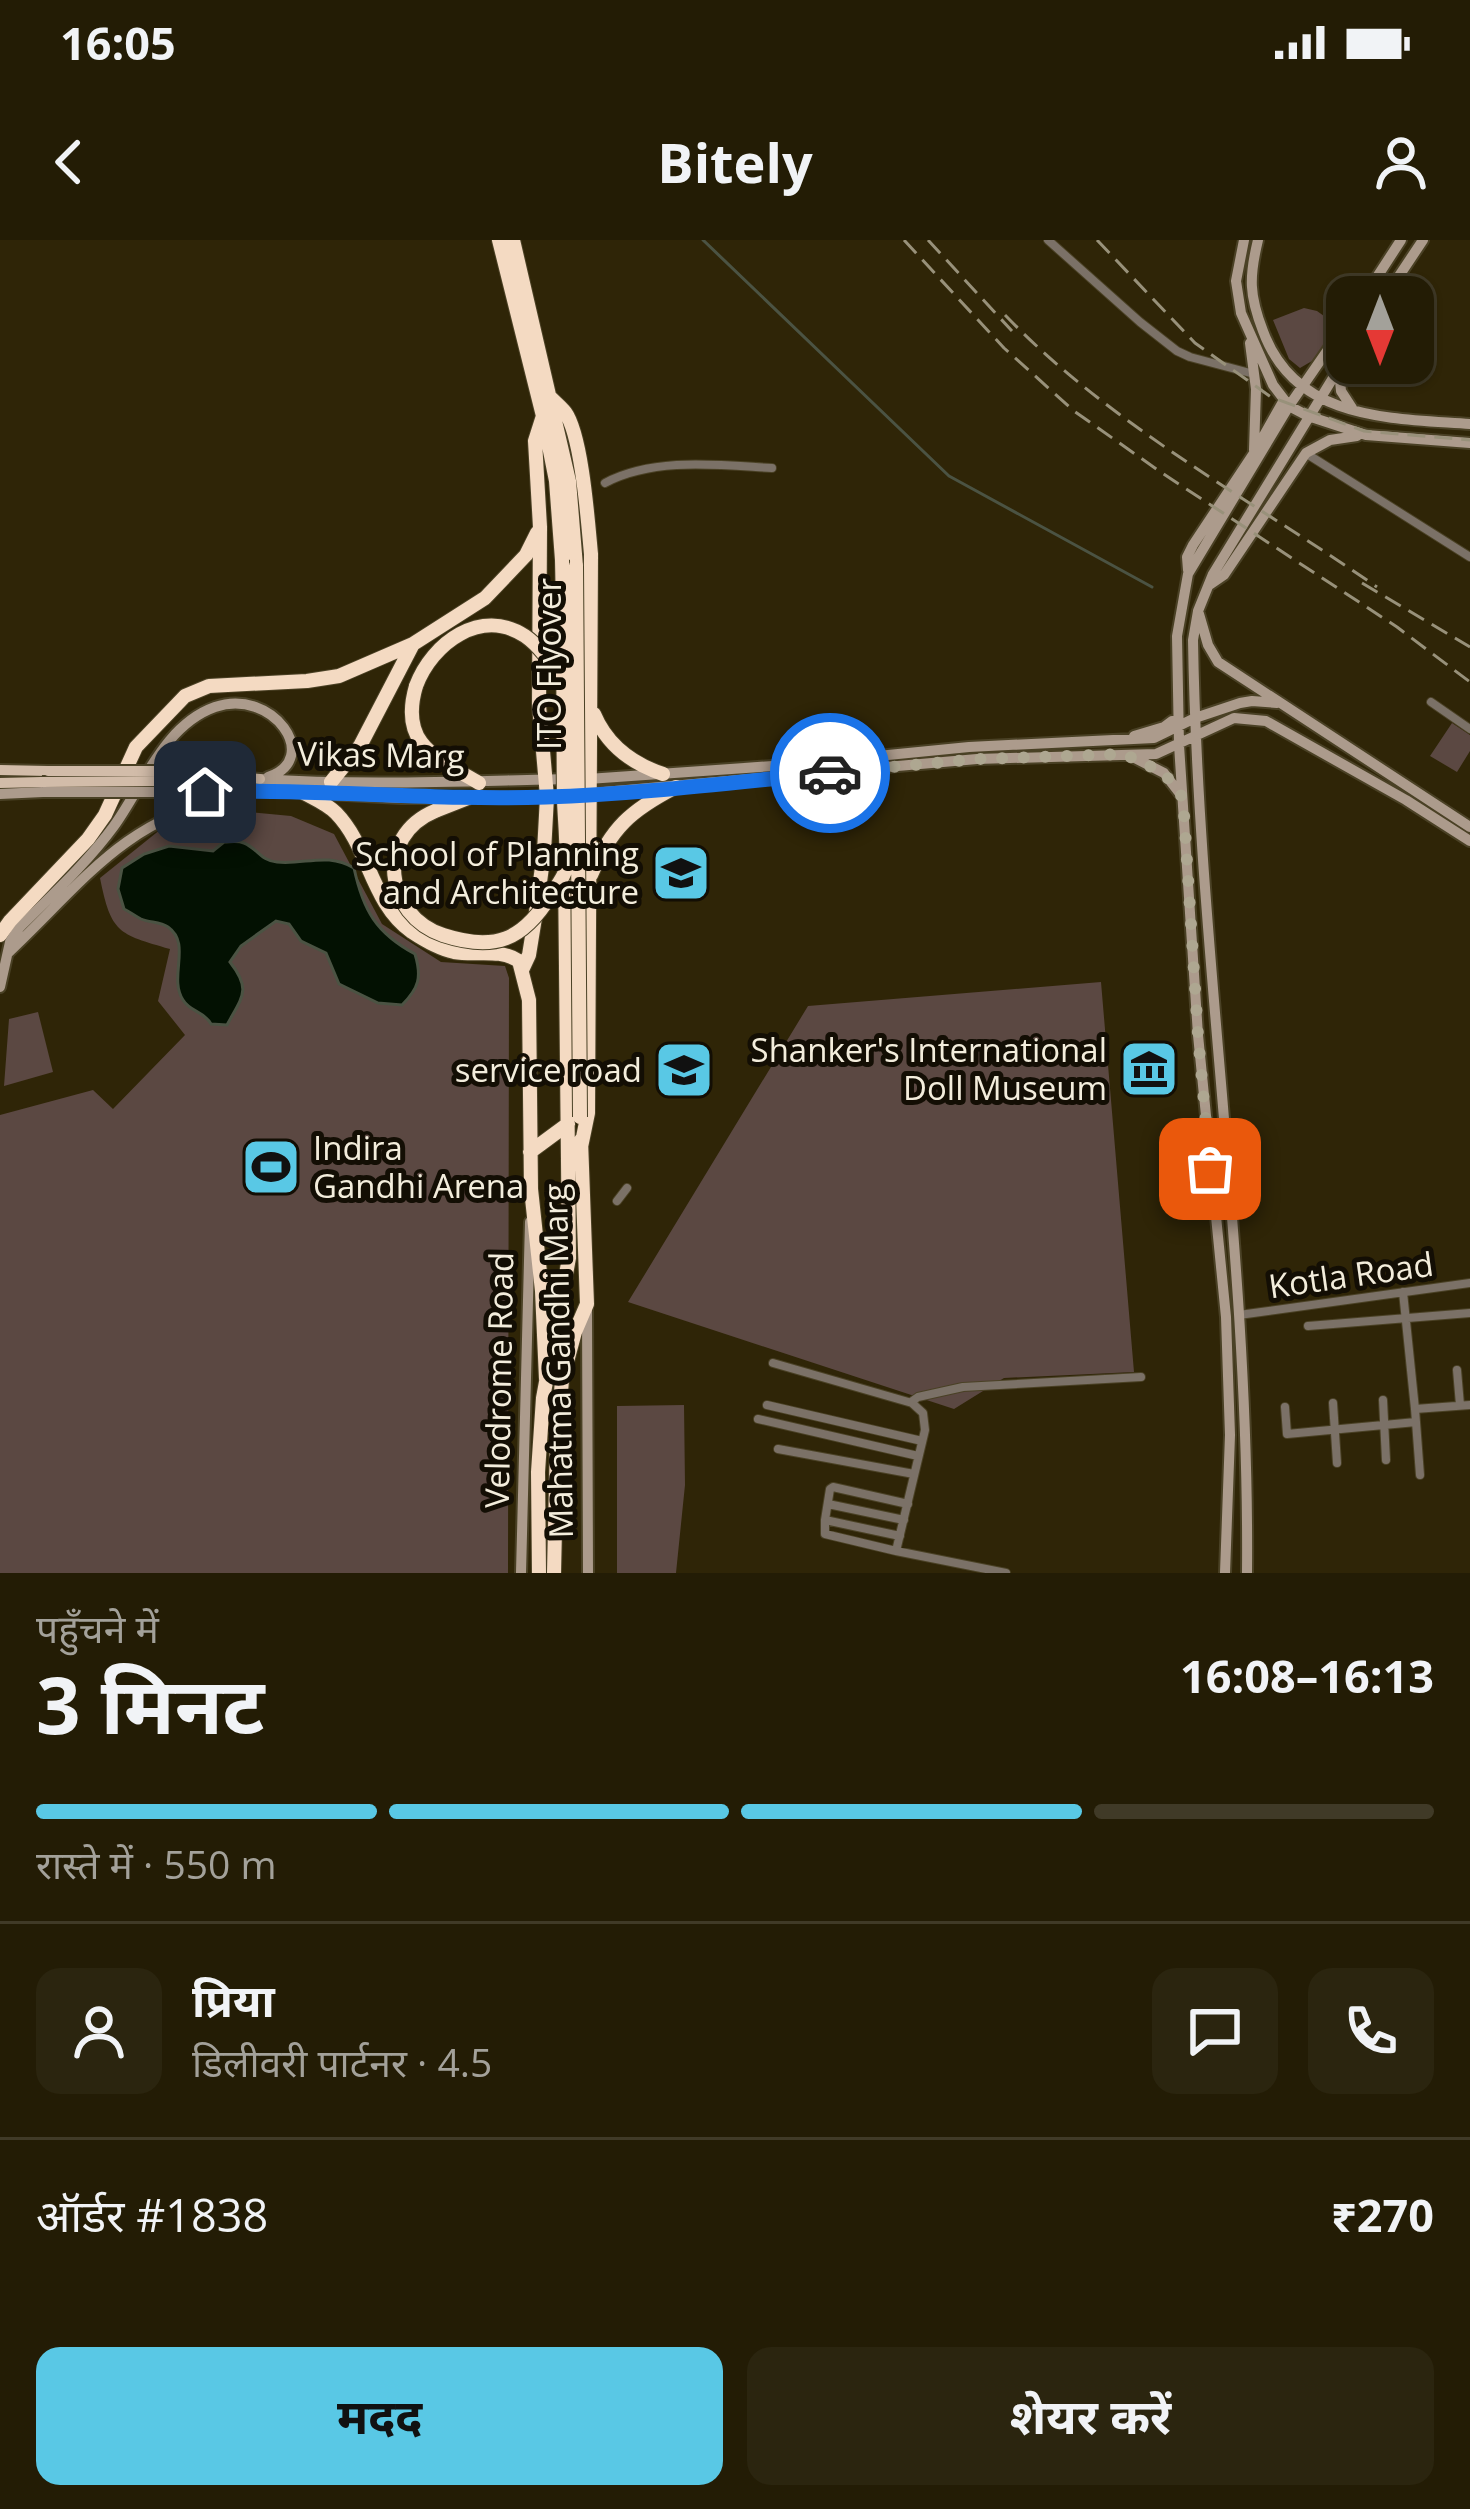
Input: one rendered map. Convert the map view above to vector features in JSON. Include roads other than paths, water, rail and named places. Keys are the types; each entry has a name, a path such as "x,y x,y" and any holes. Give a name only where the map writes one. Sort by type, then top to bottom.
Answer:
{"highway":[{"path":"499,240 543,416 535,441 540,527 539,704 547,797 536,912 522,970"},
{"path":"513,240 551,398 568,415 586,498 591,554 588,1113 581,1148"},
{"name":"ITO Flyover","path":"551,398 569,563 572,1119"},
{"name":"ITO Flyover","path":"543,416 562,481"},
{"path":"0,935 52,893 100,823 136,747 185,696 208,686 339,676 413,644 484,598 526,555 540,527"},
{"name":"ITO Flyover","path":"569,563 563,681 565,871 572,1119 581,1148"},
{"path":"479,783 432,755 412,727 412,700 422,672 439,649 465,631 500,626 523,634 563,681"},
{"path":"331,782 360,746 413,644"},
{"path":"539,704 551,711 569,712 591,705"},
{"path":"591,705 600,728 617,748 639,765 663,774"},
{"path":"589,880 605,844 628,816 676,787"},
{"path":"304,793 335,812 348,828 381,900 408,930 452,952 506,953 519,961 530,1000 531,1189 546,1379"},
{"path":"468,798 435,811 405,833 394,868 408,912 438,933 480,942 511,937 535,920 565,871"},
{"path":"530,1152 572,1119"},
{"name":"Mahatma Gandhi Marg","path":"538,1573 538,1472 546,1379 569,1258 572,1119"},
{"name":"Mahatma Gandhi Marg","path":"581,1148 587,1304"},
{"path":"554,1573 562,1380 587,1304"}],"main road":[{"path":"1244,240 1236,270 1241,313 1286,403 1308,416 1366,435 1470,443"},
{"path":"1258,240 1250,287 1255,310 1276,362 1303,388 1355,412 1470,424"},
{"path":"1378,276 1401,240"},
{"path":"1399,276 1423,240"},
{"path":"1241,313 1255,310"},
{"path":"1249,333 1256,404 1254,460"},
{"path":"1225,1573 1230,1435 1226,1317 1198,1035 1179,745 1178,636 1188,574 1286,403 1303,388 1326,354"},
{"path":"1246,1573 1245,1392 1203,884 1193,640 1208,586 1223,575 1289,465 1308,416 1328,384"},
{"path":"1339,384 1355,412"},
{"path":"1387,437 1379,426 1389,418"},
{"path":"1289,465 1330,440 1366,435"},
{"path":"1198,611 1218,662 1470,826"},
{"path":"589,786 663,774 969,747 1160,736 1178,720 1240,703 1277,704"},
{"path":"0,984 6,954 52,893 115,825 168,742 204,712 222,706 255,706 282,723 290,743 289,761 282,771 258,785 154,823 52,893"},
{"path":"589,786 676,787 977,759 1156,754 1234,718 1266,721 1470,841"},
{"path":"1124,754 1164,773 1183,798"},
{"name":"Vikas Marg","path":"0,770 161,781"},
{"name":"Vikas Marg","path":"0,783 258,785 546,779 589,786"},
{"name":"Vikas Marg","path":"0,794 161,781"},
{"name":"Vikas Marg","path":"258,785 304,793 468,798 547,797 589,786"},
{"name":"Velodrome Road","path":"521,1573 531,1189"},
{"name":"Mahatma Gandhi Marg","path":"587,1304 587,1573"}],"street":[{"path":"1048,240 1177,351 1254,374"},
{"path":"1306,453 1470,557"},
{"path":"605,483 625,472 670,466 772,468"},
{"path":"1431,702 1470,729"},
{"path":"617,1202 627,1188"},
{"name":"Kotla Road","path":"1239,1315 1470,1283"},
{"path":"1403,1292 1420,1474"},
{"path":"1308,1326 1470,1313"},
{"path":"773,1363 909,1402 922,1413 925,1430 896,1551"},
{"path":"1415,1409 1465,1405 1457,1370"},
{"path":"909,1402 963,1387 1141,1377"},
{"path":"1383,1400 1386,1460"},
{"path":"1334,1402 1336,1463"},
{"path":"767,1405 922,1441"},
{"path":"1286,1407 1287,1434 1416,1422"},
{"path":"758,1419 918,1456"},
{"path":"778,1449 914,1474"},
{"path":"908,1504 833,1487 824,1534 1006,1573"},
{"path":"827,1504 904,1520"},
{"path":"825,1520 899,1536"}],"waterway":[{"path":"703,240 949,476 1152,587"}],"railway":[{"path":"904,240 1004,348 1074,411 1397,627 1470,682"},
{"path":"928,240 1012,331"},
{"path":"1097,240 1195,343 1271,397 1364,431 1470,440"},
{"path":"1005,315 1137,427 1377,587"},
{"path":"1362,583 1470,647"}],"place":[{"name":"School of Planning and Architecture","path":"681,873"},
{"name":"Shanker's International Doll Museum","path":"1149,1069"},
{"name":"service road","path":"684,1070"},
{"name":"Indira Gandhi Arena","path":"271,1167"}]}
